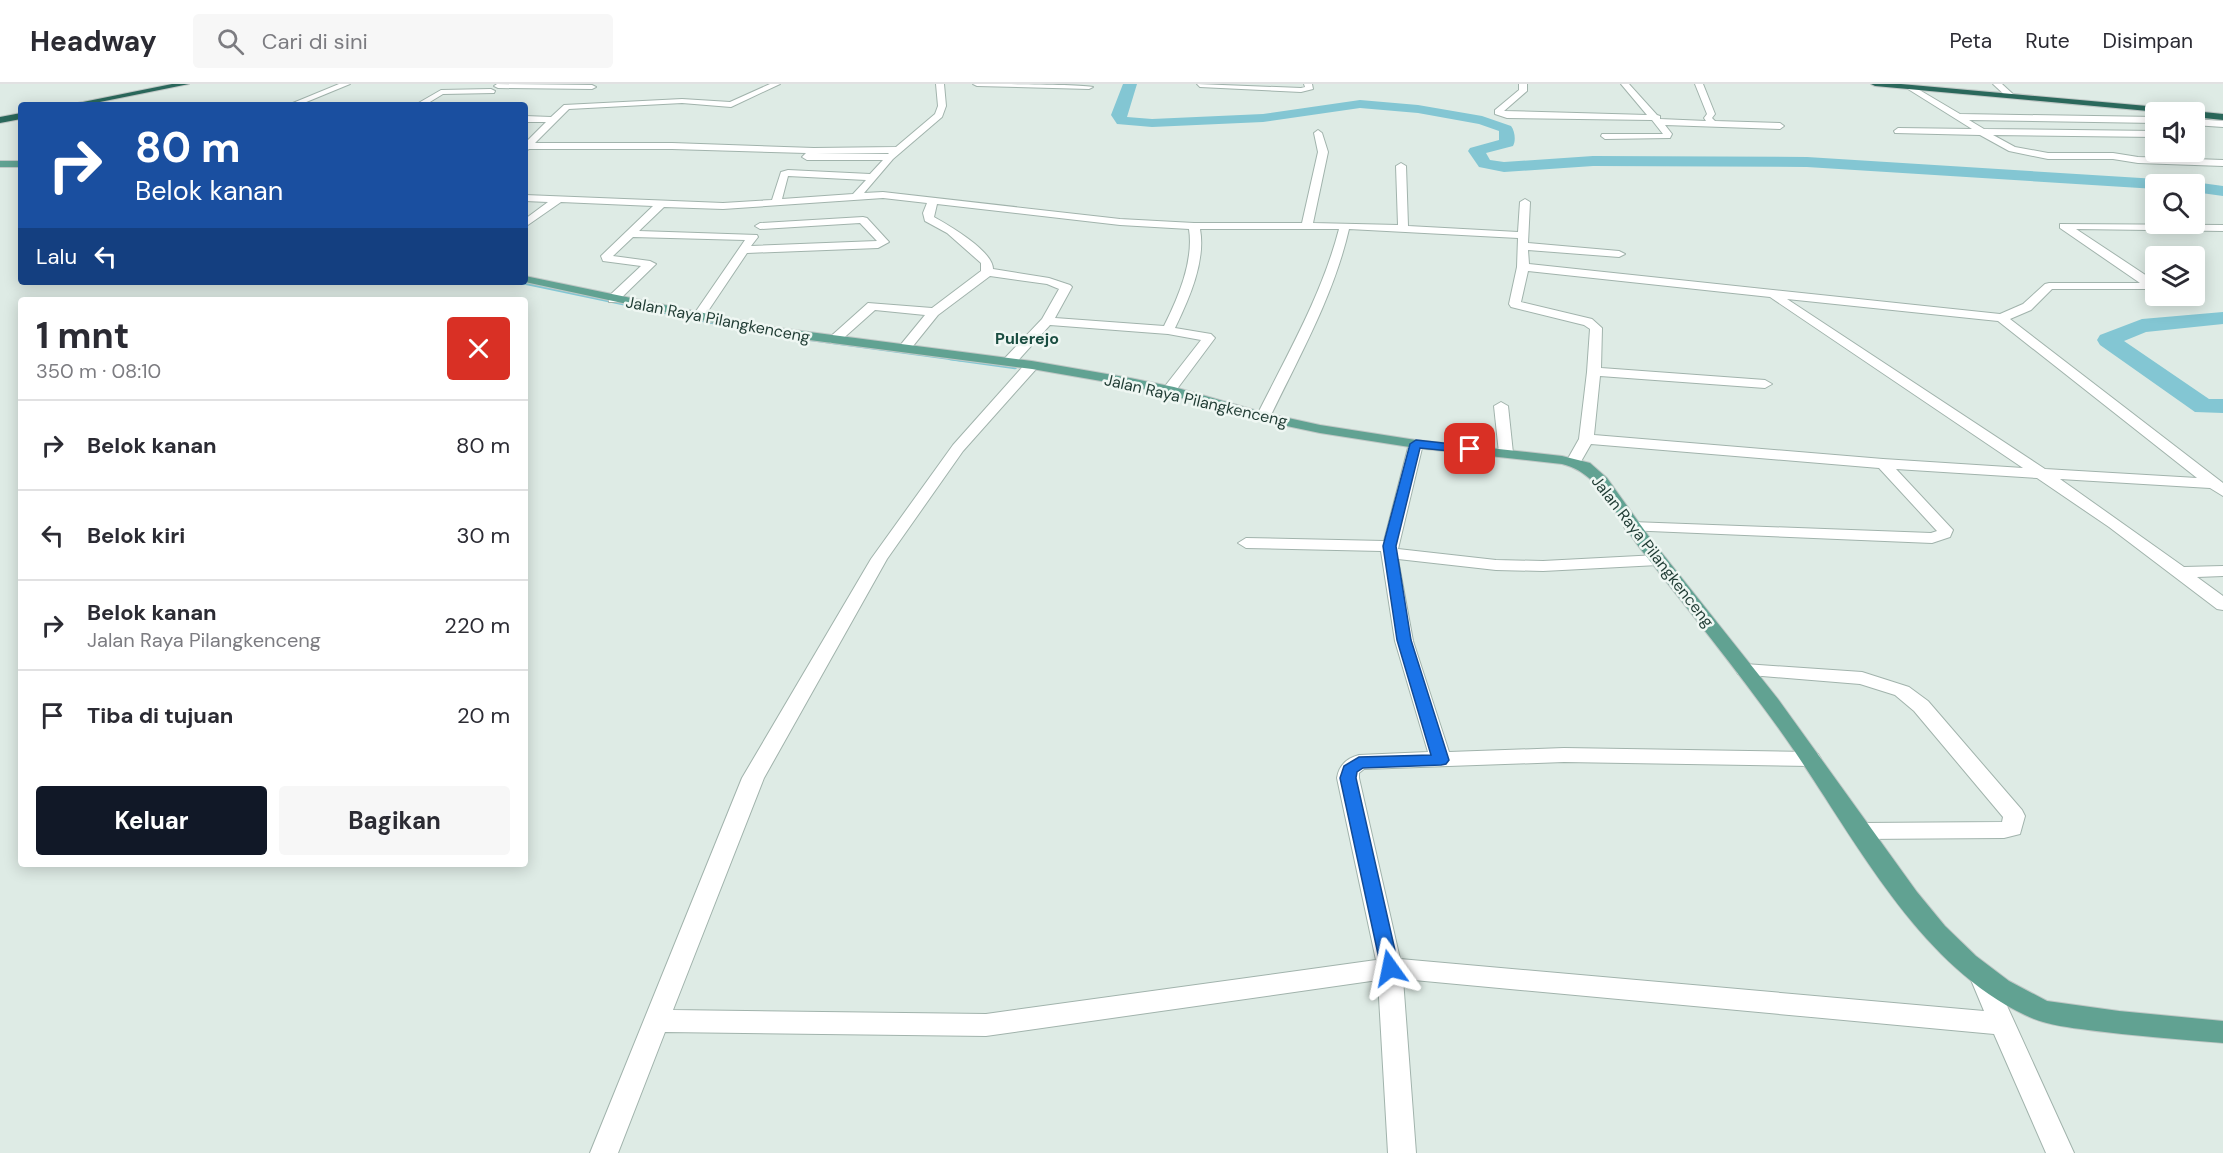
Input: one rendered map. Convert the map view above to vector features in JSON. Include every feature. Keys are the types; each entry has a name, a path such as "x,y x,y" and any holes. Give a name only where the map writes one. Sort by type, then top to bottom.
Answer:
{"highway":[{"path":"88,102 185,84"},
{"path":"1875,84 2145,109"},
{"path":"2205,115 2223,117"},
{"path":"0,120 18,117"}],"main road":[{"path":"0,164 18,164"},
{"name":"Jalan Raya Pilangkenceng","path":"528,280 698,317 834,340 1032,365 1169,390 1263,417 1320,429 1416,444 1574,462 1593,473 1632,527 1745,670 1920,912 1959,956 1981,975 2018,999 2056,1014 2103,1021 2223,1032"}],"street":[{"path":"300,102 346,84"},
{"path":"528,145 565,108 576,105 674,101 731,105 776,84"},
{"path":"856,196 890,157 939,116 942,106 940,84"},
{"path":"977,84 1089,87"},
{"path":"1200,85 1301,90 1309,88 1308,84"},
{"path":"1523,84 1523,91 1498,112 1507,115 1780,126"},
{"path":"1605,136 1667,136 1668,134 1625,84"},
{"path":"1699,84 1711,114 1708,118 1714,125"},
{"path":"1997,84 2011,96"},
{"path":"475,100 497,87"},
{"path":"424,102 441,92 497,87 592,87"},
{"path":"1911,87 2012,149 2036,155 2113,156 2138,160 2223,163"},
{"path":"1960,117 2145,120"},
{"path":"528,119 552,120"},
{"path":"2205,123 2223,124"},
{"path":"1898,131 2067,135 2145,134"},
{"path":"1307,225 1323,152 1318,133"},
{"path":"2067,135 2113,156"},
{"path":"528,147 683,146 814,151 898,150"},
{"path":"814,151 807,157 890,157"},
{"path":"1401,166 1403,228"},
{"path":"698,317 760,226 786,173 871,177"},
{"path":"528,198 661,204 771,204 883,195 1067,218 1194,226 1307,225 1403,228 1619,254"},
{"path":"528,222 559,199"},
{"path":"904,348 934,312 977,282 987,272 987,262 980,254 967,247 951,231 929,219 928,213 933,201"},
{"path":"1525,202 1523,267 1515,304 1593,325 1596,328 1594,372 1586,439 1574,462"},
{"path":"613,299 650,264 607,259 628,234 661,204"},
{"path":"745,250 878,245 884,242 864,220 760,226"},
{"path":"1168,330 1178,311 1190,270 1196,242 1194,226"},
{"path":"1263,417 1305,331 1339,250 1345,226"},
{"path":"1523,267 2001,318 2027,307 2049,286 2153,286 2064,226 2223,228"},
{"path":"628,234 753,237"},
{"path":"987,272 1063,284 1066,287 1047,321 1009,362"},
{"path":"1773,294 2182,572 2223,605"},
{"path":"834,340 872,306 934,312"},
{"path":"2001,318 2218,488"},
{"path":"1047,321 1168,330 1209,338 1169,390"},
{"path":"604,1153 753,778 869,573 951,458 1032,365"},
{"path":"1594,372 1765,384"},
{"path":"1501,406 1506,453"},
{"path":"1586,439 1883,464 2218,488"},
{"path":"1416,444 1389,549 1404,640 1441,760"},
{"path":"1632,527 1932,538 1944,534 1945,530 1883,464"},
{"path":"1246,543 1389,549 1445,561 1508,565 1543,566 1658,560"},
{"path":"2182,572 2223,571"},
{"path":"1745,670 1862,678 1902,691 1921,706 2015,820 2012,828 2004,830 1860,831"},
{"path":"1402,1153 1390,968 1348,778 1349,770 1359,762 1564,755 1811,759"},
{"path":"658,1021 986,1024 1390,968 2001,1024"},
{"path":"1981,975 2060,1153"}],"waterway":[{"path":"1130,84 1118,115 1122,121 1152,123 1263,118 1360,104 1418,109 1482,120 1506,129 1507,143 1476,151 1485,164 1504,167 1593,161 1807,162 2145,183"},
{"path":"2205,189 2223,191"},
{"path":"528,284 748,330"},
{"path":"2223,318 2142,326 2108,340 2204,407 2223,406"},
{"path":"784,336 961,360"},
{"path":"950,358 1015,367"}],"district":[{"name":"Pulerejo","path":"1027,338"}],"route":[{"path":"1390,968 1348,778 1349,770 1359,762 1441,760 1404,640 1389,553 1416,444 1470,449"}]}
